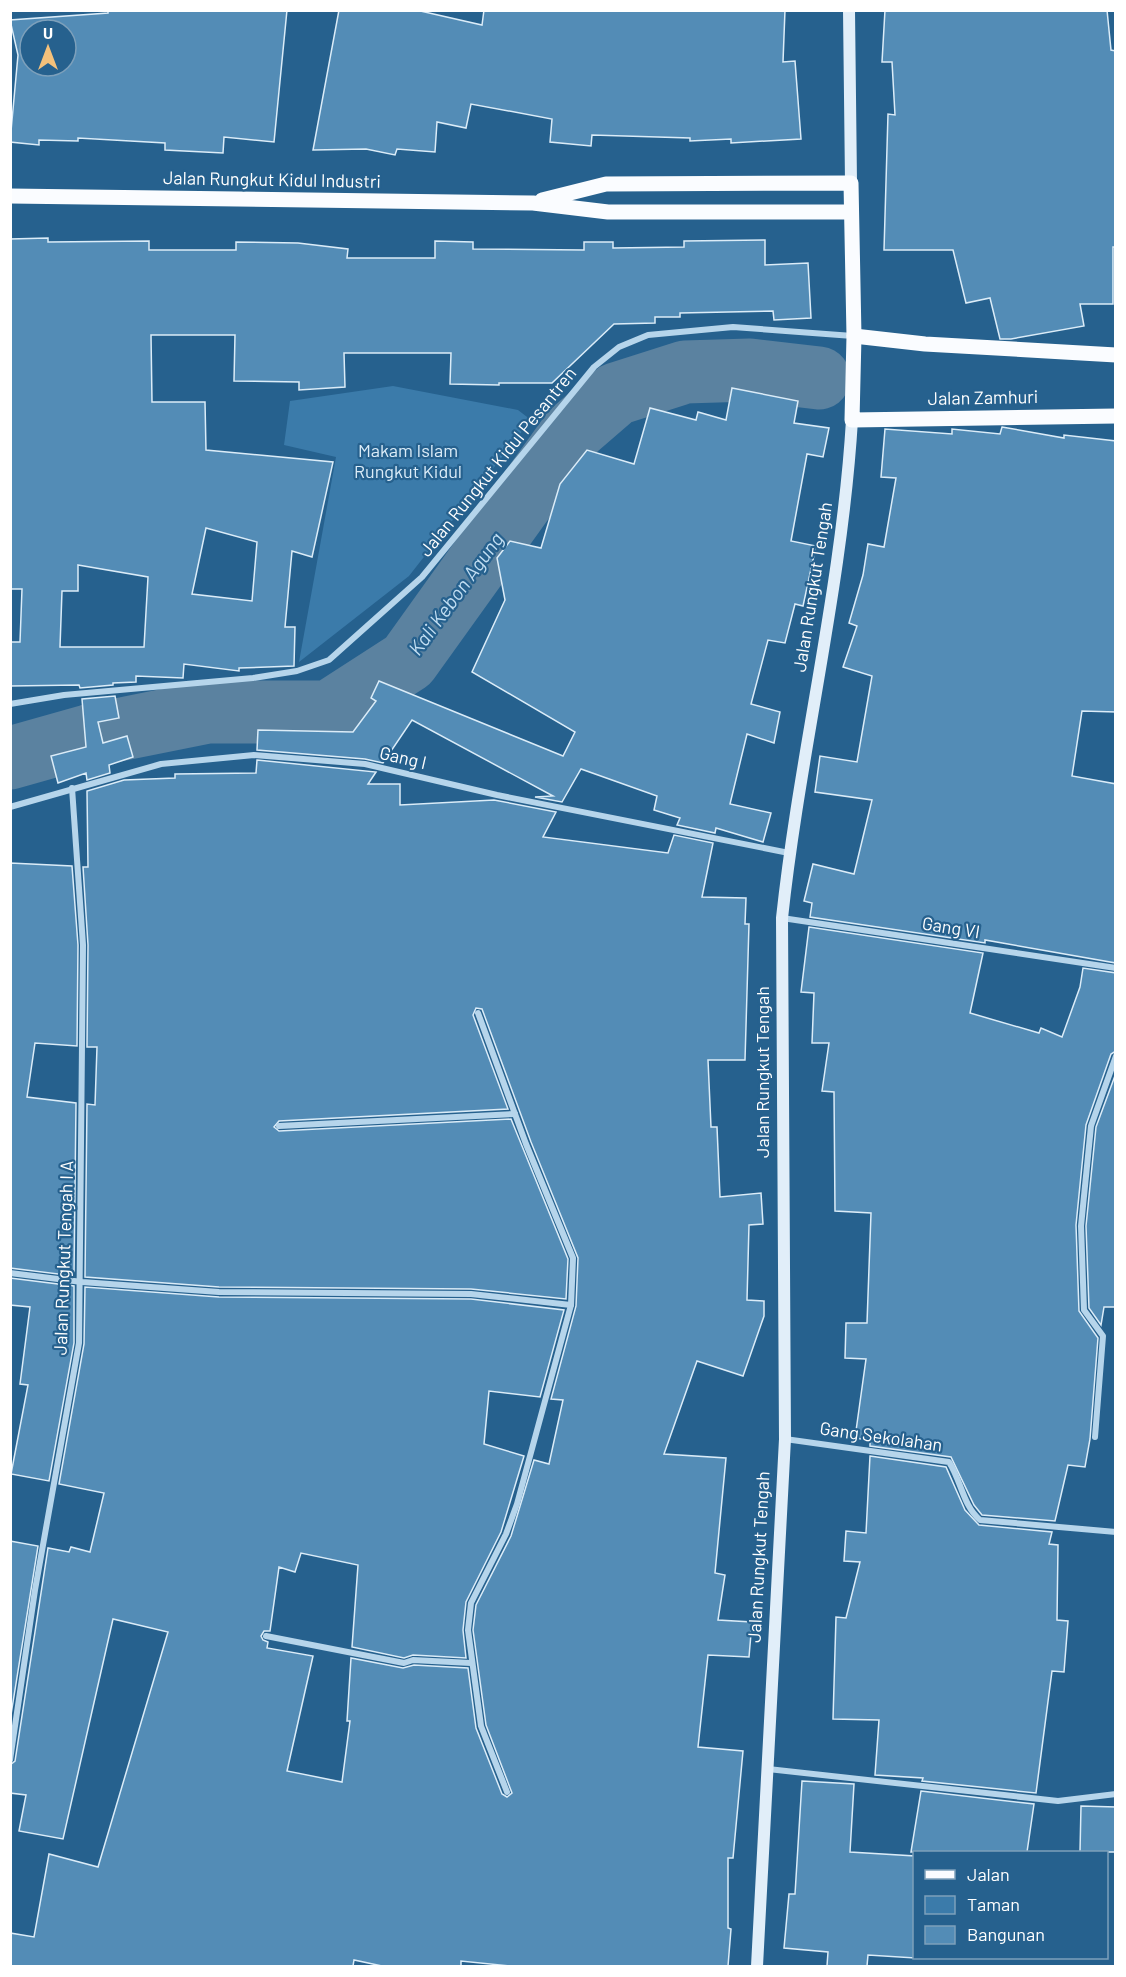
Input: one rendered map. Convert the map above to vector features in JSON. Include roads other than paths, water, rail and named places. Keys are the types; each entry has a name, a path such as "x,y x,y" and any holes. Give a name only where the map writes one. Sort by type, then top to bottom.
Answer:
{"main road":[{"path":"849,10 851,183"},
{"name":"Jalan Rungkut Kidul Industri","path":"533,202 606,184 851,183"},
{"name":"Jalan Rungkut Tengah","path":"757,1966 784,1439 782,918 789,853 847,496 854,336 851,183"},
{"name":"Jalan Rungkut Kidul Industri","path":"10,196 533,202 608,212 851,212"},
{"path":"854,336 925,344 1116,355"},
{"name":"Jalan Zamhuri","path":"852,420 1116,416"}],"street":[{"name":"Jalan Rungkut Kidul Pesantren","path":"10,704 64,695 253,678 297,671 329,660 422,577 594,367 619,347 648,335 733,327 854,336"},
{"name":"Gang I","path":"10,807 161,764 254,755 364,764 497,795 789,853"},
{"name":"Jalan Rungkut Tengah I A","path":"10,1760 35,1590 79,1343 82,1282 83,945 72,788"},
{"name":"Gang VI","path":"782,918 1116,968"},
{"path":"478,1012 515,1114 573,1258 571,1305 517,1504 506,1534 471,1603 468,1630 481,1726 507,1792"},
{"path":"1095,1437 1103,1336 1084,1310 1081,1226 1091,1126 1116,1056"},
{"path":"279,1126 515,1114"},
{"path":"10,1273 82,1282 219,1292 471,1294 571,1305"},
{"name":"Gang Sekolahan","path":"784,1439 950,1462 959,1476 971,1513 980,1520 1116,1532"},
{"path":"266,1636 404,1663 413,1660 471,1663"},
{"path":"768,1769 1058,1801 1116,1794"}],"waterway":[{"name":"Kali Kebon Agung","path":"10,758 88,736 207,712 329,712 408,661 572,432 616,394 685,372 750,370 819,378"}],"park label":[{"name":"Makam Islam Rungkut Kidul","path":"408,461"}]}
